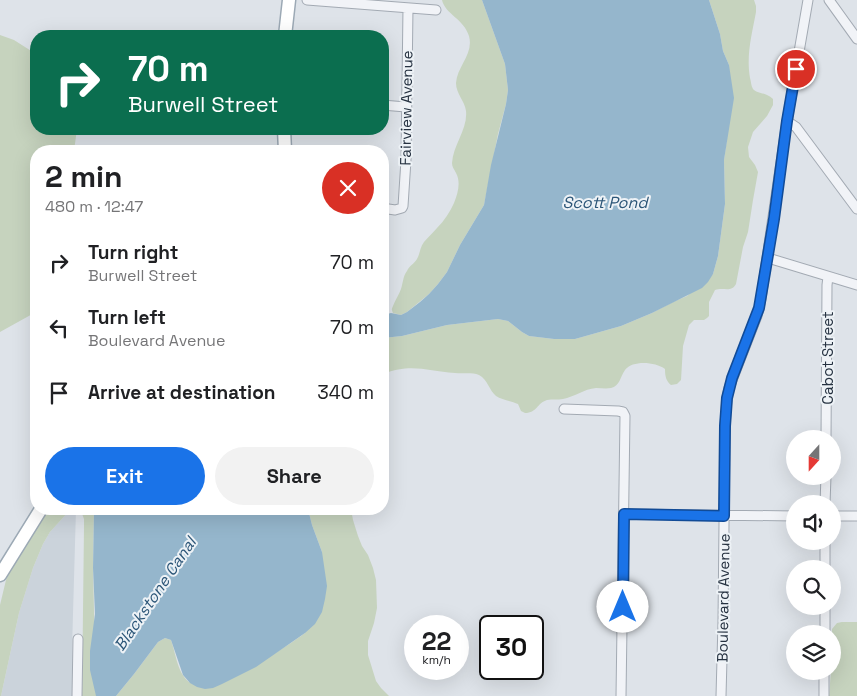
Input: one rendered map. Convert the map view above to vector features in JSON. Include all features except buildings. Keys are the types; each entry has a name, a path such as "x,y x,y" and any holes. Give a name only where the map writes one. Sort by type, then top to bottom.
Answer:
{"main road":[{"path":"286,30 289,0"},
{"path":"0,575 37,515"}],"street":[{"path":"307,0 436,10"},
{"name":"Boulevard Avenue","path":"721,696 727,398 732,378 759,308 787,121 808,0"},
{"path":"829,0 857,39"},
{"name":"Fairview Avenue","path":"389,209 402,208 406,160 408,8"},
{"path":"389,106 406,107"},
{"path":"787,121 796,127 857,209"},
{"path":"768,258 857,285"},
{"name":"Cabot Street","path":"826,430 828,277"},
{"path":"564,409 618,411 623,412 625,416 622,696"},
{"path":"624,514 786,516"},
{"path":"841,516 857,516"},
{"path":"77,696 78,639"},
{"path":"824,680 824,696"}],"shaded area":[{"path":"65,515 76,515 72,696 1,696 19,613 33,568 50,532"}],"green space":[{"path":"442,0 482,0 505,64 508,90 484,205 460,245 447,272 438,284 429,294 401,315 393,313 392,309 405,275 417,259 424,242 449,213 458,188 458,176 452,163 465,124 466,111 457,91 456,83 470,42 467,30 447,9"},
{"path":"709,0 754,0 756,12 749,53 750,78 753,89 773,99 773,105 767,116 753,132 748,147 749,157 758,172 748,232 736,284 730,289 715,290 709,302 709,316 704,320 694,320 689,325 683,346 681,380 677,384 671,385 666,378 665,369 639,363 625,370 614,387 596,388 567,398 547,400 541,403 535,410 525,413 521,411 518,404 496,396 484,380 476,374 411,368 389,372 389,337 447,325 498,319 508,321 529,336 575,339 621,326 652,313 687,296 713,274 718,256 725,204 724,160 727,139 729,65 723,51 720,34"},
{"path":"0,35 14,40 30,50 30,135 76,135 75,145 30,145 30,315 0,332"},
{"path":"43,515 65,515 50,532 33,568 19,613 0,696 0,605 9,570"},
{"path":"82,515 94,515 93,568 96,696 82,696 84,519"},
{"path":"310,515 352,515 358,536 368,555 376,580 377,608 368,641 368,655 376,681 389,696 116,696 158,642 165,638 171,640 179,668 185,678 189,682 200,685 231,677 266,659 305,633 322,552"},
{"path":"857,622 857,696 829,696 830,680 841,680 841,625 835,625 837,623"}],"water":[{"name":"Scott Pond","path":"482,0 709,0 720,34 723,51 729,65 734,98 724,160 725,204 718,256 713,274 702,288 621,326 575,339 529,336 508,321 498,319 447,325 389,337 389,314 401,315 407,312 438,284 447,272 460,245 484,205 491,165 506,104 508,90 505,64"},
{"name":"Blackstone Canal","path":"94,515 310,515 322,552 327,586 322,612 315,624 305,633 256,667 213,688 205,689 190,683 183,675 171,640 165,638 158,642 116,696 96,696 90,670 90,651 95,614"}],"route":[{"path":"623,607 624,514 724,516 727,398 732,378 759,308 796,69"}]}
